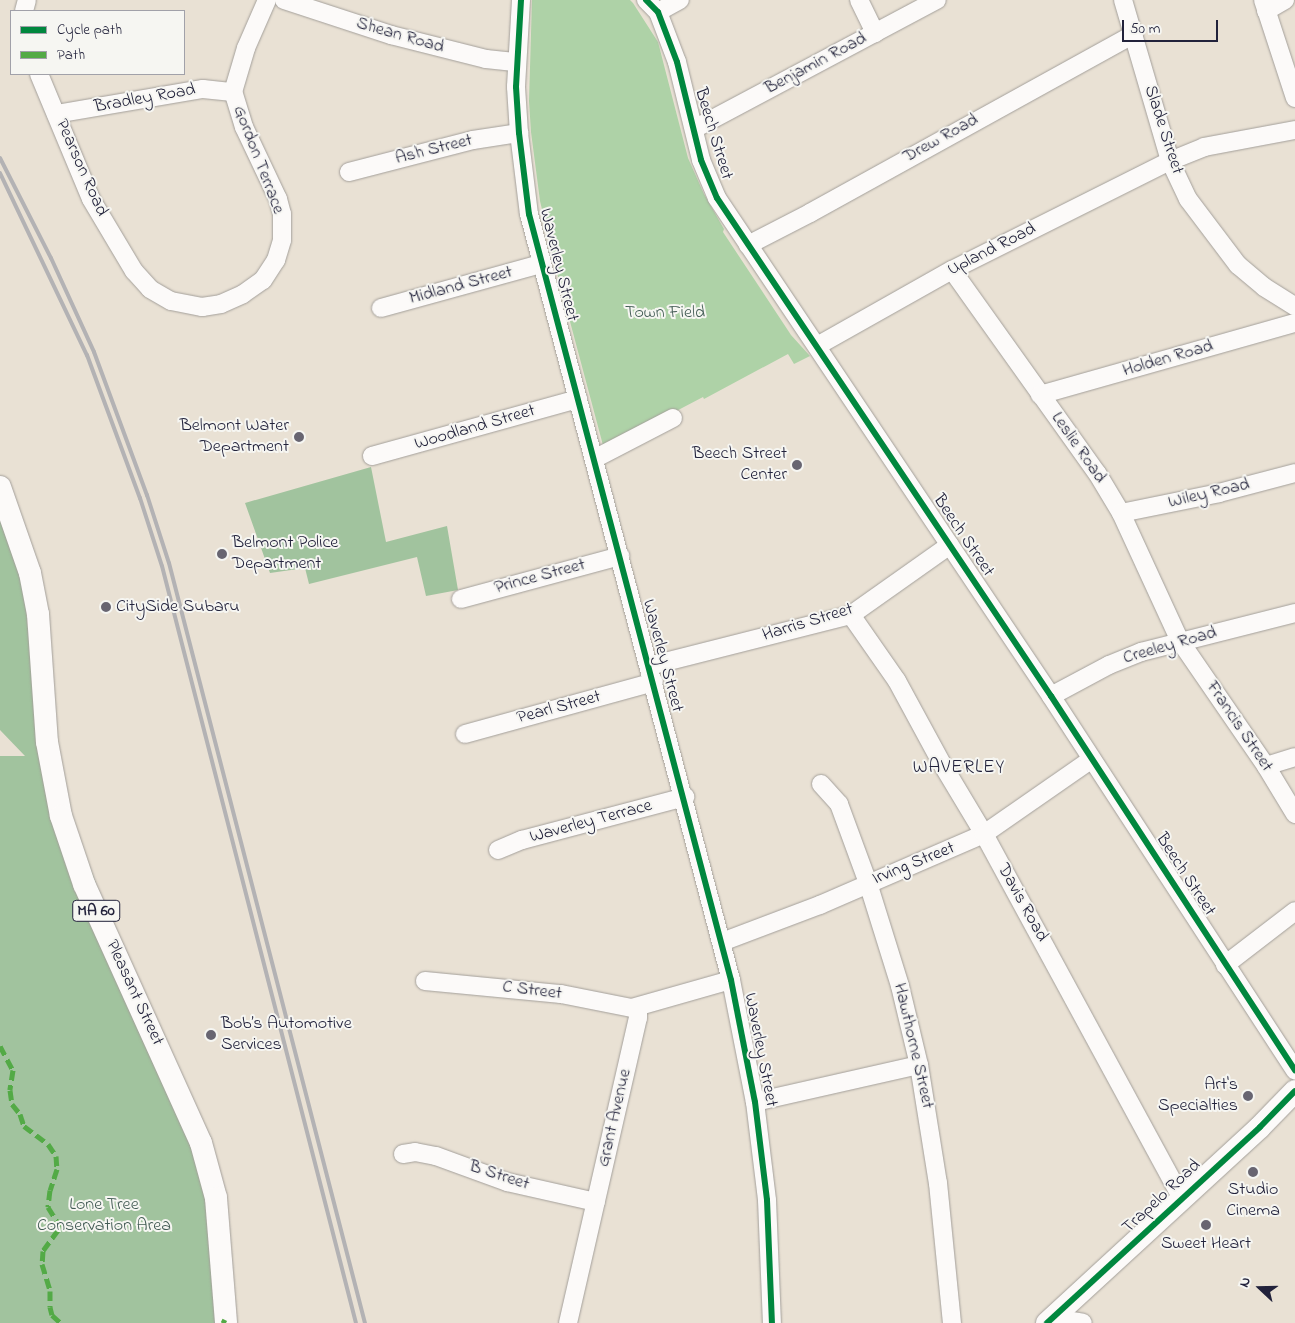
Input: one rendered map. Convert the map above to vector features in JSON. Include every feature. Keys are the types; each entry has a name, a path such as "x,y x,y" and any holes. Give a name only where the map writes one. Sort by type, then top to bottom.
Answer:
{"main road":[{"name":"Pleasant Street","path":"0,487 30,573 37,608 42,652 47,742 61,816 84,884 201,1143 216,1198 226,1323"},
{"name":"Trapelo Road","path":"1050,1320 1182,1199 1295,1091"}],"street":[{"name":"Gordon Terrace","path":"145,285 157,295 183,304 202,307 221,304 244,294 263,280 276,260 282,240 282,214 278,199 242,121 234,92 246,48 267,0"},
{"name":"Shean Road","path":"284,0 391,35 486,59 517,62"},
{"name":"Waverley Street","path":"521,0 517,62 519,133 526,195 541,264 685,797 732,980 755,1102 767,1200 772,1323"},
{"path":"652,6 680,0"},
{"path":"859,0 875,33"},
{"name":"Benjamin Road","path":"694,129 937,0"},
{"name":"Slade Street","path":"1123,0 1170,161 1188,200 1238,265 1264,287 1295,306"},
{"path":"1286,0 1264,5 1295,98"},
{"name":"Beech Street","path":"652,6 677,62 701,160 717,198 1052,696 1295,1071"},
{"name":"Drew Road","path":"748,245 810,213 1134,34"},
{"name":"Pearson Road","path":"39,75 91,199 134,271 145,285"},
{"name":"Bradley Road","path":"56,114 203,89 234,92"},
{"name":"Upland Road","path":"817,346 952,270 1170,161 1204,148 1295,130"},
{"name":"Ash Street","path":"349,172 473,140 519,133"},
{"name":"Midland Street","path":"381,308 541,264"},
{"name":"Leslie Road","path":"952,270 1040,395 1074,439 1121,513 1180,641"},
{"name":"Holden Road","path":"1040,395 1295,323"},
{"name":"Woodland Street","path":"372,456 578,399"},
{"path":"594,458 673,418"},
{"name":"Wiley Road","path":"1121,513 1219,494 1295,473"},
{"name":"Harris Street","path":"652,674 851,615 950,545"},
{"name":"Prince Street","path":"461,599 620,556"},
{"name":"Creeley Road","path":"1052,696 1109,665 1141,652 1295,612"},
{"name":"Davis Road","path":"851,615 897,681 942,764 984,834 1182,1199"},
{"name":"Francis Street","path":"1180,641 1266,766 1295,814"},
{"name":"Pearl Street","path":"465,734 652,674"},
{"path":"1266,766 1295,757"},
{"name":"Irving Street","path":"722,942 820,905 984,834 1092,759"},
{"name":"Hawthorne Street","path":"821,784 839,804 868,883 900,986 919,1065 938,1183 952,1323"},
{"name":"Waverley Terrace","path":"498,850 522,840 685,797"},
{"path":"1225,965 1295,911"},
{"name":"C Street","path":"425,980 543,992 627,1008 638,1008"},
{"path":"638,1008 732,980"},
{"name":"Grant Avenue","path":"568,1323 638,1018 638,1008"},
{"path":"755,1102 919,1065"},
{"name":"B Street","path":"403,1154 415,1152 436,1156 508,1182 596,1202"},
{"path":"1050,1320 1083,1323"}],"green space":[{"name":"Town Field","path":"532,0 630,0 633,3 658,42 688,158 704,194 724,229 723,232 791,335 810,356 794,364 788,354 604,449 540,201 529,101"},
{"path":"371,467 386,542 447,526 458,590 426,596 417,557 309,584 305,568 270,573 245,503"},
{"name":"Lone Tree Conservation Area","path":"0,521 13,550 24,589 38,727 188,1132 204,1186 217,1323 0,1323 0,756 25,756 0,730"}],"railway":[{"path":"0,158 51,258 94,352 147,495 169,563 365,1323"},
{"path":"0,173 87,355 140,498 162,566 356,1323"}],"marked path":[{"path":"0,1046 13,1070 10,1090 12,1104 20,1114 24,1126 48,1144 56,1156 57,1169 50,1190 48,1207 58,1223 58,1230 43,1251 42,1264 50,1291 52,1315 61,1323"},
{"path":"223,1323 225,1319"}],"cycle path":[{"path":"521,0 516,87 519,133 529,214 731,980 755,1102 767,1200 772,1323"},
{"path":"646,0 658,12 677,62 701,160 717,198 1051,696 1295,1071"},
{"path":"1047,1323 1260,1127 1295,1091"}],"place":[{"name":"Belmont Water Department","path":"299,437"},
{"name":"Beech Street Center","path":"797,465"},
{"name":"Belmont Police Department","path":"222,554"},
{"name":"CitySide Subaru","path":"106,607"},
{"name":"Bob’s Automotive Services","path":"211,1035"},
{"name":"Art's Specialties","path":"1248,1096"},
{"name":"Studio Cinema","path":"1253,1172"},
{"name":"Sweet Heart","path":"1206,1225"}],"district":[{"name":"WAVERLEY","path":"959,768"}]}
